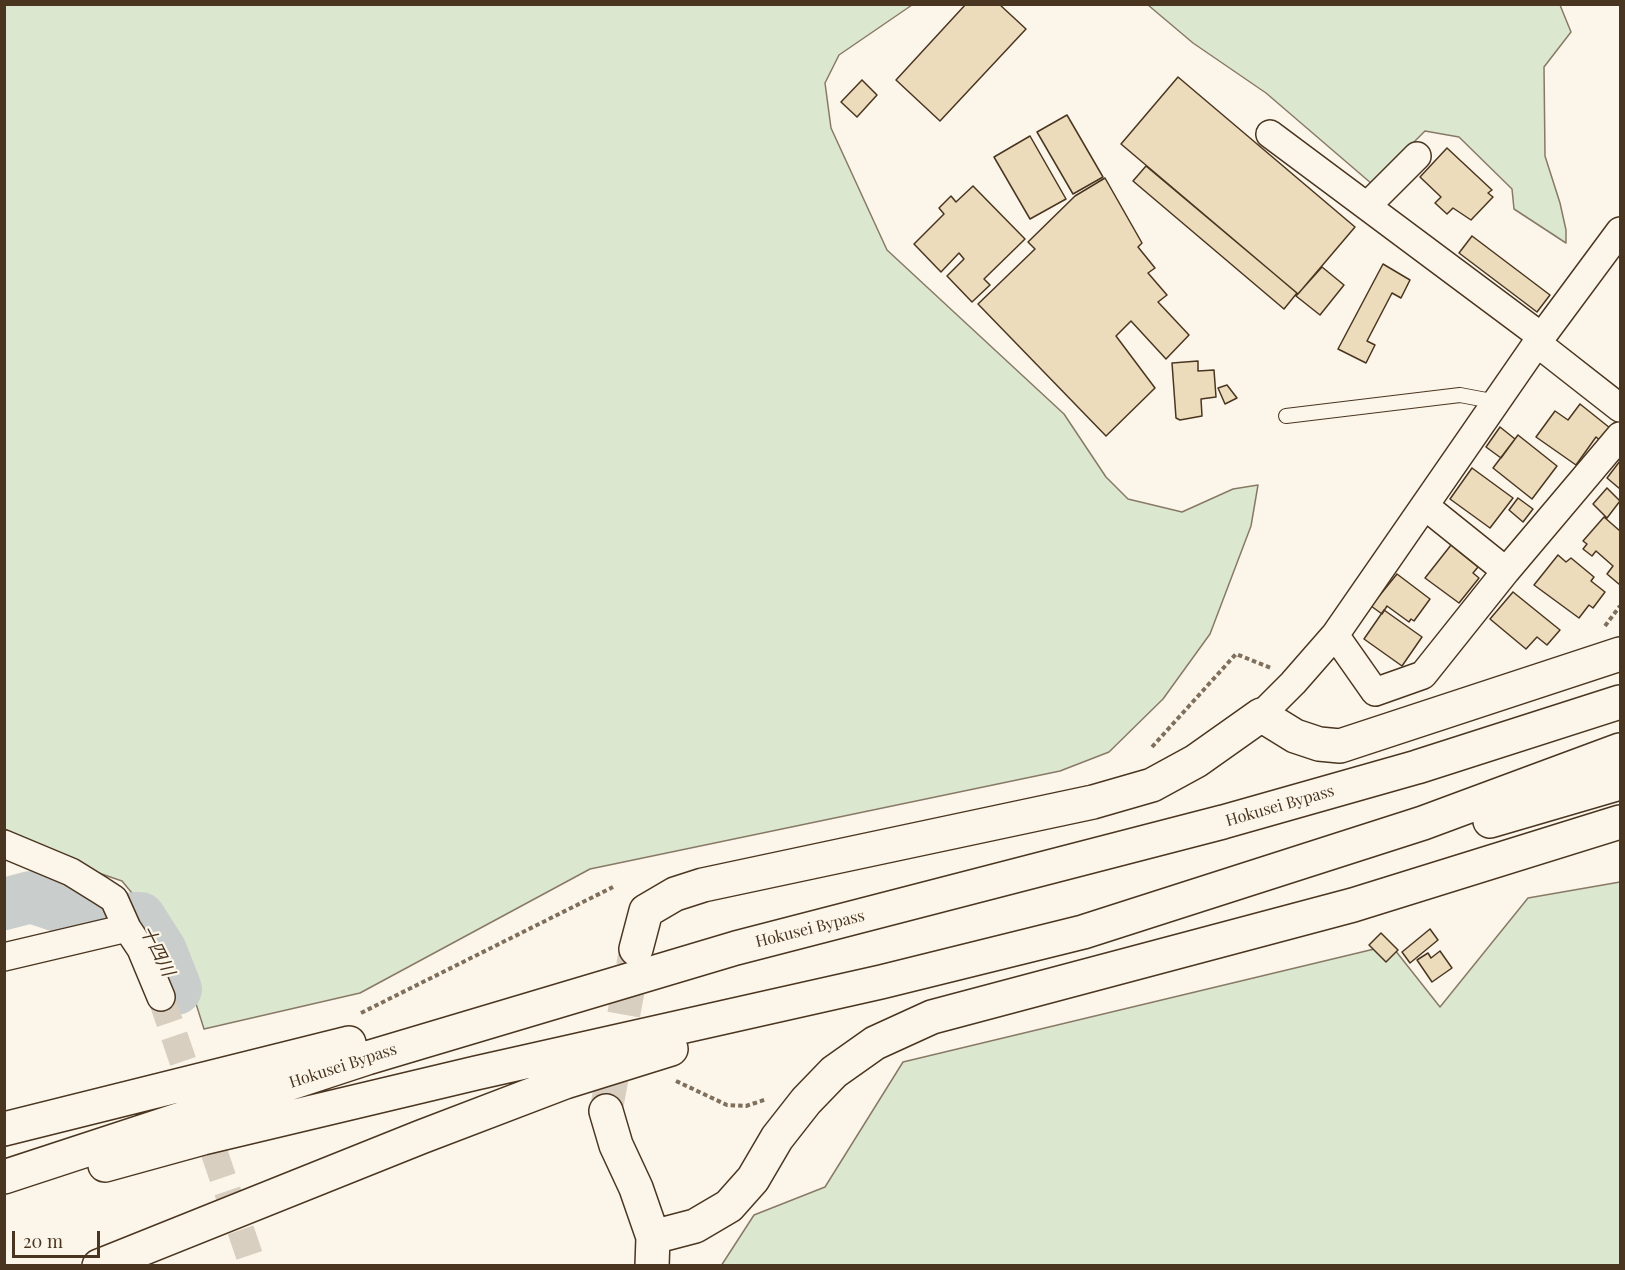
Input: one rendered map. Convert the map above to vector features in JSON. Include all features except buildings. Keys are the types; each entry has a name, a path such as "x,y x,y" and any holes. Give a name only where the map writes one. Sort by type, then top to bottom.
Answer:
{"main road":[{"path":"636,949 646,911 675,894 703,885 1093,802 1142,788 1196,761 1231,739 1261,714 1295,736 1319,744 1340,746 1620,654"},
{"path":"1584,714 1620,694"},
{"name":"Hokusei Bypass","path":"4,1177 367,1058 736,948 1223,822 1417,767 1620,702"},
{"name":"Hokusei Bypass","path":"4,1194 214,1135 476,1073 881,982 1083,932 1423,823 1620,750"},
{"path":"1083,932 1311,873 1620,783"},
{"path":"606,1111 616,1145 636,1188 652,1251 729,1206 753,1179 777,1138 806,1101 834,1072 875,1043 932,1017 1353,905 1620,822"},
{"path":"4,1129 736,948"},
{"path":"99,1266 565,1082 881,982"}],"street":[{"path":"1270,134 1367,206 1539,340 1614,393"},
{"path":"1367,206 1417,156"},
{"path":"1261,714 1293,683 1335,635 1539,340 1620,231"},
{"path":"1335,635 1375,692 1423,675 1506,571 1620,436"},
{"path":"1425,506 1506,571"},
{"path":"4,844 71,872 114,899 127,928 141,949 161,997"},
{"path":"4,957 127,928"}],"lane":[{"path":"1286,416 1460,395 1497,402"}],"path":[{"path":"1148,752 1236,654 1267,664 1293,683"},
{"path":"361,1013 614,886"},
{"path":"671,1080 727,1105 746,1106 774,1095"}],"green space":[{"path":"5,5 912,5 839,55 825,83 831,128 887,250 1064,414 1106,477 1128,499 1182,512 1233,489 1258,485 1251,526 1210,634 1163,699 1109,752 1060,771 590,869 360,993 204,1029 179,950 122,881 55,858 5,829"},
{"path":"1148,5 1560,5 1571,32 1544,67 1545,156 1560,203 1566,230 1566,243 1514,209 1512,189 1459,137 1425,131 1372,184 1266,93 1193,43"},
{"path":"1620,882 1620,1265 721,1266 754,1215 825,1187 903,1062 1391,945 1440,1007 1528,898"}],"waterway":[{"name":"十四川","path":"4,904 31,897 82,914 107,916"},
{"name":"十四川","path":"134,918 140,918 161,951 176,989"}],"tunnel":[{"path":"606,1111 635,953"},
{"path":"161,997 253,1266"}]}
